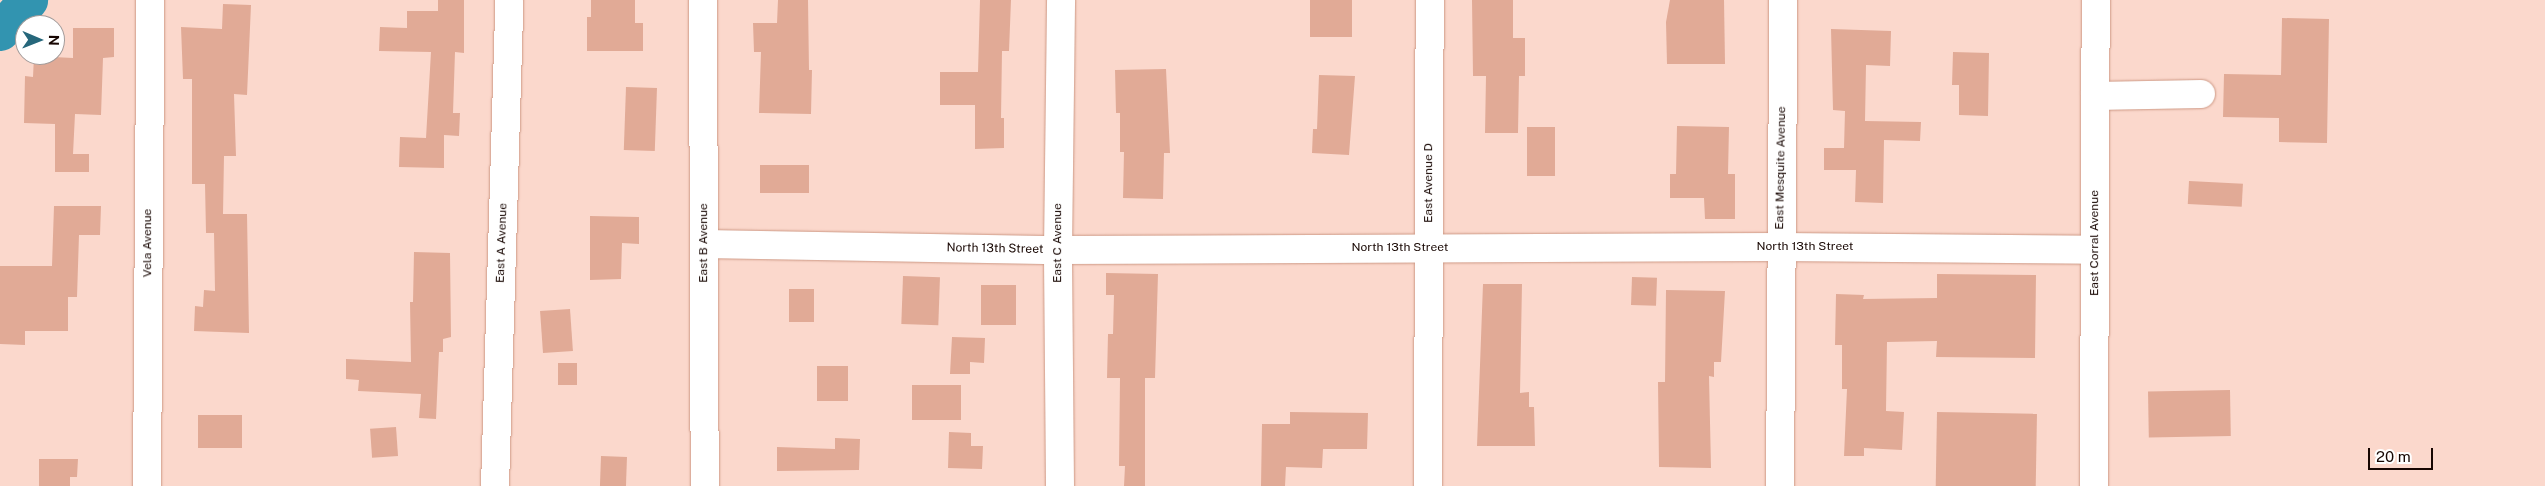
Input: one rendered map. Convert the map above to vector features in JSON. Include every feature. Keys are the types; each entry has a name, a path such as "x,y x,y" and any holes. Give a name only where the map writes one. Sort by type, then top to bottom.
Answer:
{"street":[{"name":"Vela Avenue","path":"147,486 150,0"},
{"name":"East A Avenue","path":"495,486 509,0"},
{"name":"East B Avenue","path":"703,0 704,486"},
{"name":"East C Avenue","path":"1060,486 1058,250 1061,0"},
{"name":"East Avenue D","path":"1428,486 1430,0"},
{"name":"East Mesquite Avenue","path":"1780,486 1783,0"},
{"name":"East Corral Avenue","path":"2094,486 2096,0"},
{"path":"2095,96 2201,94"},
{"name":"North 13th Street","path":"704,244 1058,250 1780,247 2095,250"}],"building":[{"path":"438,0 464,0 464,53 455,52 453,113 460,113 459,136 444,135 444,168 399,167 400,137 426,138 431,52 379,51 380,27 407,28 407,11 438,11"},
{"path":"591,0 635,0 635,23 643,23 643,51 587,51 587,17 591,17"},
{"path":"778,0 808,0 809,70 812,70 811,114 759,113 761,52 754,52 753,23 777,23"},
{"path":"980,0 1011,0 1009,51 1002,51 1001,118 1004,118 1004,148 975,149 975,105 940,105 940,72 978,72"},
{"path":"1310,0 1352,0 1352,37 1310,37"},
{"path":"1472,0 1513,0 1513,38 1525,38 1525,76 1519,76 1518,133 1485,133 1486,76 1473,76"},
{"path":"1670,0 1724,0 1725,64 1667,64 1666,22"},
{"path":"223,4 251,5 247,95 234,94 236,156 224,156 223,214 247,214 249,333 194,331 195,306 203,307 204,290 215,291 214,233 206,233 205,184 192,184 192,79 183,79 181,27 222,29"},
{"path":"2282,18 2329,19 2327,143 2279,142 2279,118 2223,117 2224,74 2281,75"},
{"path":"73,28 114,28 114,57 103,58 101,115 75,114 73,154 89,154 89,172 55,172 55,124 24,123 25,76 33,77 34,65 65,65 65,58 73,58"},
{"path":"1831,29 1891,31 1890,66 1866,65 1865,121 1921,122 1920,141 1884,140 1883,203 1855,202 1856,170 1824,170 1824,148 1844,148 1845,111 1833,110"},
{"path":"1953,52 1989,53 1988,116 1959,115 1959,85 1952,85"},
{"path":"1166,69 1170,153 1164,153 1163,199 1123,198 1124,152 1120,152 1120,113 1116,113 1115,70"},
{"path":"1319,75 1355,76 1349,155 1312,153 1313,129 1317,129"},
{"path":"626,87 657,88 655,151 624,150"},
{"path":"1677,126 1729,127 1728,174 1735,174 1735,219 1705,219 1704,198 1670,198 1670,174 1676,174"},
{"path":"1527,127 1555,127 1555,176 1527,176"},
{"path":"760,165 809,165 809,193 760,193"},
{"path":"2189,181 2243,184 2242,207 2188,204"},
{"path":"54,206 101,206 100,235 79,235 77,297 68,297 68,331 25,331 25,345 0,344 0,266 52,266"},
{"path":"590,216 639,217 639,244 622,243 621,279 590,280"},
{"path":"414,252 450,253 451,337 443,339 443,352 439,352 436,419 419,418 421,394 358,391 359,380 346,379 346,359 411,362 410,302 413,302"},
{"path":"1106,273 1158,274 1155,378 1145,378 1145,486 1124,486 1125,466 1119,466 1120,378 1107,378 1108,334 1113,334 1114,295 1106,295"},
{"path":"1937,274 2036,275 2035,358 1936,357 1937,341 1887,342 1886,411 1904,412 1902,450 1864,448 1864,456 1844,456 1847,389 1842,389 1842,345 1835,345 1836,294 1864,295 1863,299 1937,298"},
{"path":"903,276 940,277 938,325 901,324"},
{"path":"1632,277 1657,278 1656,306 1631,305"},
{"path":"1483,284 1522,284 1520,393 1529,392 1529,407 1534,407 1535,446 1477,446"},
{"path":"981,285 1016,285 1016,325 981,325"},
{"path":"789,289 814,289 814,322 789,322"},
{"path":"1666,290 1725,291 1721,362 1714,362 1714,377 1709,376 1711,468 1659,467 1658,382 1665,382"},
{"path":"570,309 573,351 543,353 540,311"},
{"path":"952,337 985,338 984,363 970,362 970,374 950,374"},
{"path":"558,363 577,363 577,385 558,385"},
{"path":"817,366 848,366 848,401 817,401"},
{"path":"912,385 961,385 961,420 912,420"},
{"path":"2230,390 2231,436 2149,437 2148,391"},
{"path":"1290,412 1368,413 1367,449 1323,449 1322,468 1286,467 1285,486 1261,486 1262,424 1290,424"},
{"path":"1937,412 2037,414 2036,486 1936,486"},
{"path":"198,415 242,415 242,448 198,448"},
{"path":"396,427 398,456 372,458 370,429"},
{"path":"949,432 971,433 971,446 983,446 982,469 948,468"},
{"path":"835,438 860,439 859,470 777,471 777,447 835,449"},
{"path":"601,456 627,457 626,486 600,486"},
{"path":"39,459 78,459 77,477 70,477 70,486 39,486"}],"waterway":[{"path":"0,31 28,0"}]}
